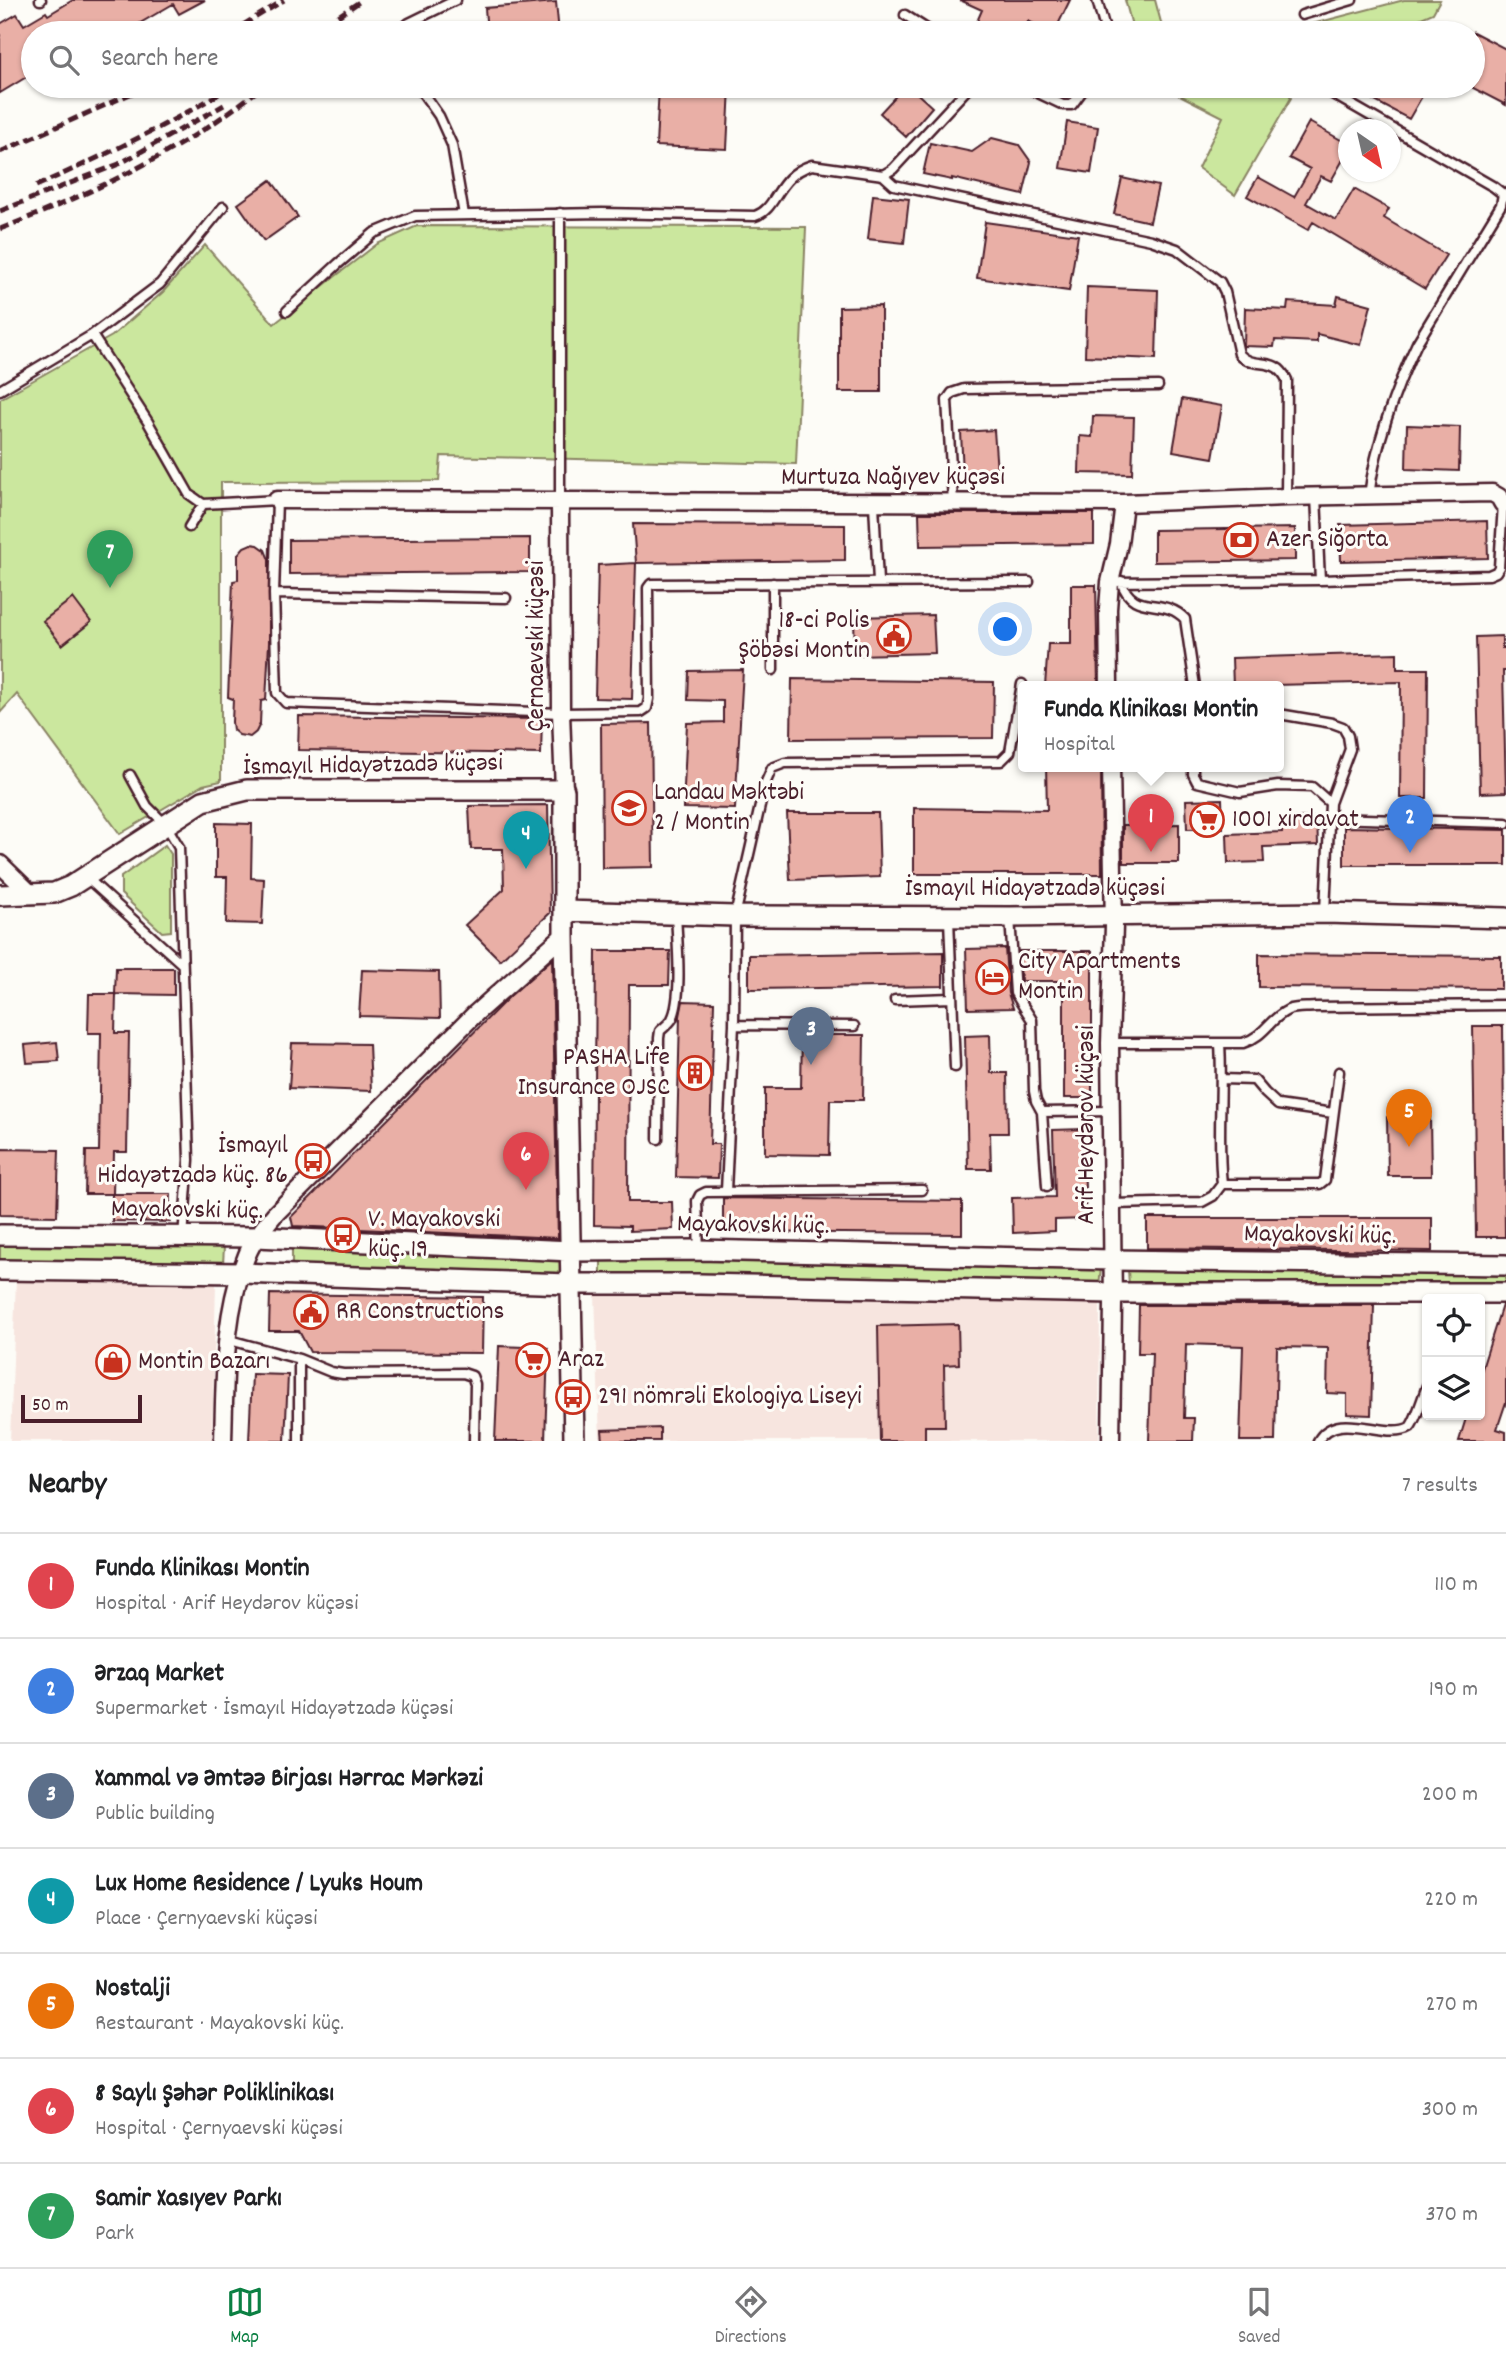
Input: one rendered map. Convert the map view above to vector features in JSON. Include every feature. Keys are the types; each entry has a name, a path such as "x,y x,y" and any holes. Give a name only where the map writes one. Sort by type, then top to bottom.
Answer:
{"street":[{"name":"Murtuza Nağıyev küçəsi","path":"277,500 1124,503 1286,496 1492,494 1499,497 1503,504"},
{"name":"Çernaevski küçəsi","path":"560,502 564,790"},
{"path":"1109,681 1108,609 1116,581 1124,503"},
{"name":"Arif Heydərov küçəsi","path":"1111,772 1114,916 1110,1043 1111,1441"},
{"name":"İsmayıl Hidayətzadə küçəsi","path":"0,895 54,892 86,877 203,802 247,790 564,790"},
{"path":"564,790 564,935 574,1441"},
{"path":"0,864 32,895"},
{"name":"İsmayıl Hidayətzadə küçəsi","path":"565,911 735,916 1010,917 1325,913 1506,918"},
{"path":"223,1441 226,1339 247,1253 257,1237 274,1215 476,1013 564,935"},
{"name":"Mayakovski küç.","path":"0,1235 257,1237 571,1251 699,1250 1112,1260 1506,1265"},
{"path":"0,1270 241,1273 570,1284 714,1284 1112,1293 1506,1293"}],"lane":[{"path":"413,21 456,0"},
{"path":"1097,0 1103,21"},
{"path":"1302,15 1352,0"},
{"path":"905,15 914,21"},
{"path":"426,98 439,116 452,145 464,215"},
{"path":"883,176 893,169 959,98"},
{"path":"1047,98 1063,106 1072,105 1077,98"},
{"path":"1340,98 1503,194 1502,205 1417,342 1406,366 1373,467 1368,496"},
{"path":"287,311 374,233 415,216 561,213 755,216 763,214 779,189 801,169 812,165 883,176 894,185 1151,240 1177,249 1214,276 1225,292 1239,354 1246,361 1274,365 1283,371 1287,380 1286,496"},
{"path":"0,390 93,335 160,284 223,207"},
{"path":"560,502 561,213"},
{"path":"93,335 148,422 188,494 203,504 277,500 274,594 277,693 286,703 561,713 641,712 648,708 649,699 648,588 651,584 1029,582"},
{"path":"953,502 947,400 952,393 964,389 1158,386"},
{"path":"1316,496 1320,580"},
{"path":"874,503 878,582"},
{"path":"190,527 203,504"},
{"path":"1116,581 1320,580 1489,575 1499,567 1503,504"},
{"path":"1116,581 1133,601 1178,611 1185,620 1194,681"},
{"path":"773,583 773,670"},
{"path":"274,594 506,598"},
{"path":"726,1191 734,1025 735,916 765,784 772,768 785,763 1001,761 1010,752 1018,707"},
{"path":"1284,715 1332,723 1343,727 1348,736 1350,749 1329,803 1325,913"},
{"path":"1193,772 1197,782 1206,786 1240,792 1278,786 1312,787 1329,803"},
{"path":"130,775 147,806 166,825 179,847 189,1160 183,1237"},
{"path":"1329,818 1506,822"},
{"path":"86,877 182,964"},
{"path":"658,1139 660,1031 670,1023 673,1016 678,989 676,914"},
{"path":"948,916 954,1067"},
{"path":"1010,917 1015,993 1032,1020 1034,1091 1042,1112 1047,1186"},
{"path":"895,1000 951,998"},
{"path":"1110,1043 1243,1043 1255,1039 1274,1019 1289,1010 1315,1007 1506,1005"},
{"path":"734,1025 855,1026"},
{"path":"1111,1204 1202,1202 1213,1196 1222,1184 1219,1157 1222,1079 1220,1044"},
{"path":"1222,1184 1321,1184 1325,1180 1339,1072"},
{"path":"1222,1079 1254,1080 1273,1101 1284,1107 1333,1113"},
{"path":"1042,1112 1110,1111"},
{"path":"699,1250 697,1201 700,1195 706,1192 922,1190"},
{"path":"226,1339 299,1359 331,1373 463,1373 471,1376 475,1384 474,1441"},
{"path":"299,1359 299,1441"},
{"path":"1318,1441 1323,1432 1336,1427 1397,1434 1410,1426 1422,1398"}],"shaded area":[{"name":"Montin Bazarı","path":"16,1279 216,1283 212,1441 10,1441"},
{"path":"595,1294 1100,1303 1099,1441 600,1441"}],"green space":[{"path":"1125,0 1155,0 1161,21 1131,21"},
{"path":"1404,0 1440,0 1433,13 1415,21 1324,21"},
{"path":"1186,98 1291,98 1235,195 1198,168 1223,117"},
{"path":"417,226 806,227 796,464 441,456 439,481 221,482 221,781 203,785 120,834 17,694 0,713 0,399 112,336 163,292 205,245 274,324 377,244"},
{"path":"165,845 171,854 171,931 162,932 121,894 121,877"},
{"path":"0,1244 224,1247 223,1264 0,1260"},
{"path":"292,1249 565,1258 564,1274 292,1265"},
{"path":"601,1257 1101,1268 1099,1286 601,1273"},
{"path":"1128,1269 1506,1271 1506,1287 1129,1286"}],"building":[{"path":"73,0 205,0 179,14 173,4 144,21 31,21 46,12 48,15"},
{"path":"960,0 1070,0 1060,21 977,21 982,10"},
{"path":"556,2 558,21 486,21 485,8"},
{"path":"17,14 21,21 21,80 0,93 0,24"},
{"path":"1485,38 1506,49 1506,105 1485,94"},
{"path":"658,98 729,98 727,149 656,146"},
{"path":"894,98 922,98 932,107 906,137 880,113"},
{"path":"1374,98 1421,98 1409,119 1373,100"},
{"path":"1067,122 1098,127 1091,173 1060,168"},
{"path":"1309,122 1338,138 1338,169 1331,181 1321,176 1306,203 1336,220 1354,189 1389,209 1384,218 1446,255 1425,289 1313,222 1308,230 1247,196 1258,177 1294,197 1310,169 1289,158"},
{"path":"992,138 1019,145 1031,162 1023,195 923,174 930,143 972,152"},
{"path":"1122,178 1158,186 1150,222 1114,214"},
{"path":"271,180 298,217 264,241 238,204"},
{"path":"873,195 909,199 904,243 868,239"},
{"path":"985,222 1078,235 1069,291 977,278"},
{"path":"1087,287 1158,290 1156,359 1085,356"},
{"path":"1338,296 1371,305 1361,345 1317,334 1317,342 1275,340 1274,347 1244,346 1245,308 1287,310 1288,302 1336,305"},
{"path":"881,306 881,392 839,392 839,307"},
{"path":"1182,399 1222,406 1213,458 1173,451"},
{"path":"1093,416 1134,417 1132,474 1079,473 1080,436 1092,437"},
{"path":"1407,425 1460,427 1459,471 1406,469"},
{"path":"994,430 997,472 963,474 961,432"},
{"path":"919,513 1094,513 1094,544 920,546"},
{"path":"1487,521 1488,558 1341,561 1340,525"},
{"path":"633,524 845,525 845,560 636,563"},
{"path":"1295,528 1295,560 1154,562 1154,530"},
{"path":"530,538 530,572 289,574 289,540"},
{"path":"251,544 265,550 269,560 269,643 266,700 261,701 260,724 250,737 239,735 233,730 233,699 228,697 233,581 238,580 238,554"},
{"path":"636,563 632,699 595,698 598,565"},
{"path":"1071,585 1096,585 1098,681 1045,681 1048,644 1071,644"},
{"path":"73,598 91,622 62,645 43,621"},
{"path":"933,615 935,653 855,655 854,617"},
{"path":"1502,636 1502,648 1506,648 1506,671 1503,671 1506,792 1480,793 1476,637"},
{"path":"1397,653 1397,669 1428,669 1427,798 1400,798 1401,682 1284,685 1284,681 1233,681 1232,658"},
{"path":"743,670 735,809 683,808 687,723 723,722 723,701 688,700 689,671"},
{"path":"792,679 994,682 993,738 791,739"},
{"path":"299,716 542,719 541,754 298,750"},
{"path":"651,723 653,867 602,868 601,724"},
{"path":"1046,772 1101,772 1102,874 914,874 914,808 1047,810"},
{"path":"1222,799 1223,828 1187,829 1186,800"},
{"path":"548,805 550,913 500,960 465,925 504,889 503,849 471,849 469,806"},
{"path":"787,813 878,813 880,877 790,880"},
{"path":"1317,817 1318,845 1263,847 1264,862 1228,863 1227,834 1282,832 1281,818"},
{"path":"216,823 252,824 251,878 264,879 262,924 226,923 227,877 216,877"},
{"path":"1179,824 1179,863 1123,863 1123,825"},
{"path":"1344,827 1506,830 1506,865 1344,865"},
{"path":"1005,948 1008,993 1013,1008 968,1009 966,949"},
{"path":"596,951 670,951 669,985 629,985 628,1202 672,1202 673,1229 630,1231 630,1226 594,1225"},
{"path":"1019,951 1092,951 1092,1098 1064,1098 1064,981 1021,981"},
{"path":"943,952 943,986 749,989 749,955"},
{"path":"1259,954 1501,956 1501,989 1259,987"},
{"path":"552,959 558,1238 293,1226 291,1217 510,996"},
{"path":"116,968 174,968 174,995 116,994 115,1033 129,1033 127,1152 114,1152 113,1194 171,1194 170,1222 112,1221 112,1194 85,1194 86,1151 99,1151 101,1033 88,1033 89,994 115,994"},
{"path":"362,970 439,972 440,1018 359,1016"},
{"name":"PASHA Life Insurance OJSC","path":"683,1001 714,1002 710,1144 719,1144 718,1178 676,1177 680,1016"},
{"path":"1473,1026 1503,1026 1505,1237 1476,1237"},
{"path":"802,1035 864,1035 863,1100 830,1100 829,1155 765,1154 765,1088 801,1088"},
{"path":"990,1035 991,1073 1007,1073 1008,1133 990,1133 991,1169 968,1169 965,1036"},
{"path":"57,1042 59,1061 27,1063 25,1045"},
{"path":"292,1043 369,1044 371,1091 289,1088"},
{"path":"1387,1117 1430,1117 1431,1176 1388,1176"},
{"path":"1083,1129 1086,1219 1055,1220 1055,1231 1013,1233 1012,1198 1055,1197 1053,1130"},
{"path":"0,1149 59,1150 57,1216 0,1215"},
{"path":"723,1198 962,1201 962,1234 723,1232"},
{"path":"1147,1218 1432,1218 1432,1251 1147,1248"},
{"path":"270,1294 483,1297 482,1353 310,1352 299,1331 269,1331"},
{"path":"1139,1305 1374,1305 1371,1415 1347,1414 1347,1394 1327,1393 1328,1348 1277,1347 1275,1441 1240,1441 1243,1346 1186,1344 1184,1418 1194,1418 1193,1441 1149,1441 1152,1353 1138,1353"},
{"path":"1502,1305 1506,1305 1506,1402 1497,1429 1506,1432 1506,1441 1459,1441 1465,1420 1485,1420 1485,1359"},
{"path":"958,1324 959,1364 944,1365 945,1426 925,1426 925,1441 880,1441 878,1326"},
{"path":"499,1346 548,1348 545,1441 495,1441"},
{"path":"252,1374 288,1375 285,1441 249,1441"},
{"path":"660,1428 660,1441 603,1441 602,1430"}],"railway":[{"path":"250,21 284,0"},
{"path":"331,21 362,0"},
{"path":"0,152 121,98"},
{"path":"36,186 136,139 211,98"},
{"path":"0,229 138,168 202,131 247,98"},
{"path":"0,211 119,164 224,105"}],"place":[{"name":"Azer Siğorta","path":"1241,540"},
{"name":"Samir Xasıyev Parkı","path":"110,588"},
{"name":"18-ci Polis Şöbəsi Montin","path":"894,636"},
{"name":"Landau Məktəbi 2 / Montin","path":"629,808"},
{"name":"1001 xirdavat","path":"1207,820"},
{"name":"Funda Klinikası Montin","path":"1151,852"},
{"name":"Ərzaq Market","path":"1410,853"},
{"name":"Lux Home Residence / Lyuks Houm","path":"526,869"},
{"name":"City Apartments Montin","path":"993,977"},
{"name":"Xammal və Əmtəə Birjası Hərrac Mərkəzi","path":"811,1065"},
{"name":"PASHA Life Insurance OJSC","path":"695,1073"},
{"name":"Nostalji","path":"1409,1147"},
{"name":"İsmayıl Hidayətzadə küç. 86","path":"313,1161"},
{"name":"8 Saylı Şəhər Poliklinikası","path":"526,1190"},
{"name":"V. Mayakovski küç. 19","path":"343,1235"},
{"name":"RR Constructions","path":"311,1312"},
{"name":"Araz","path":"533,1360"},
{"name":"Montin Bazarı","path":"113,1362"},
{"name":"291 nömrəli Ekologiya Liseyi","path":"573,1397"}]}
